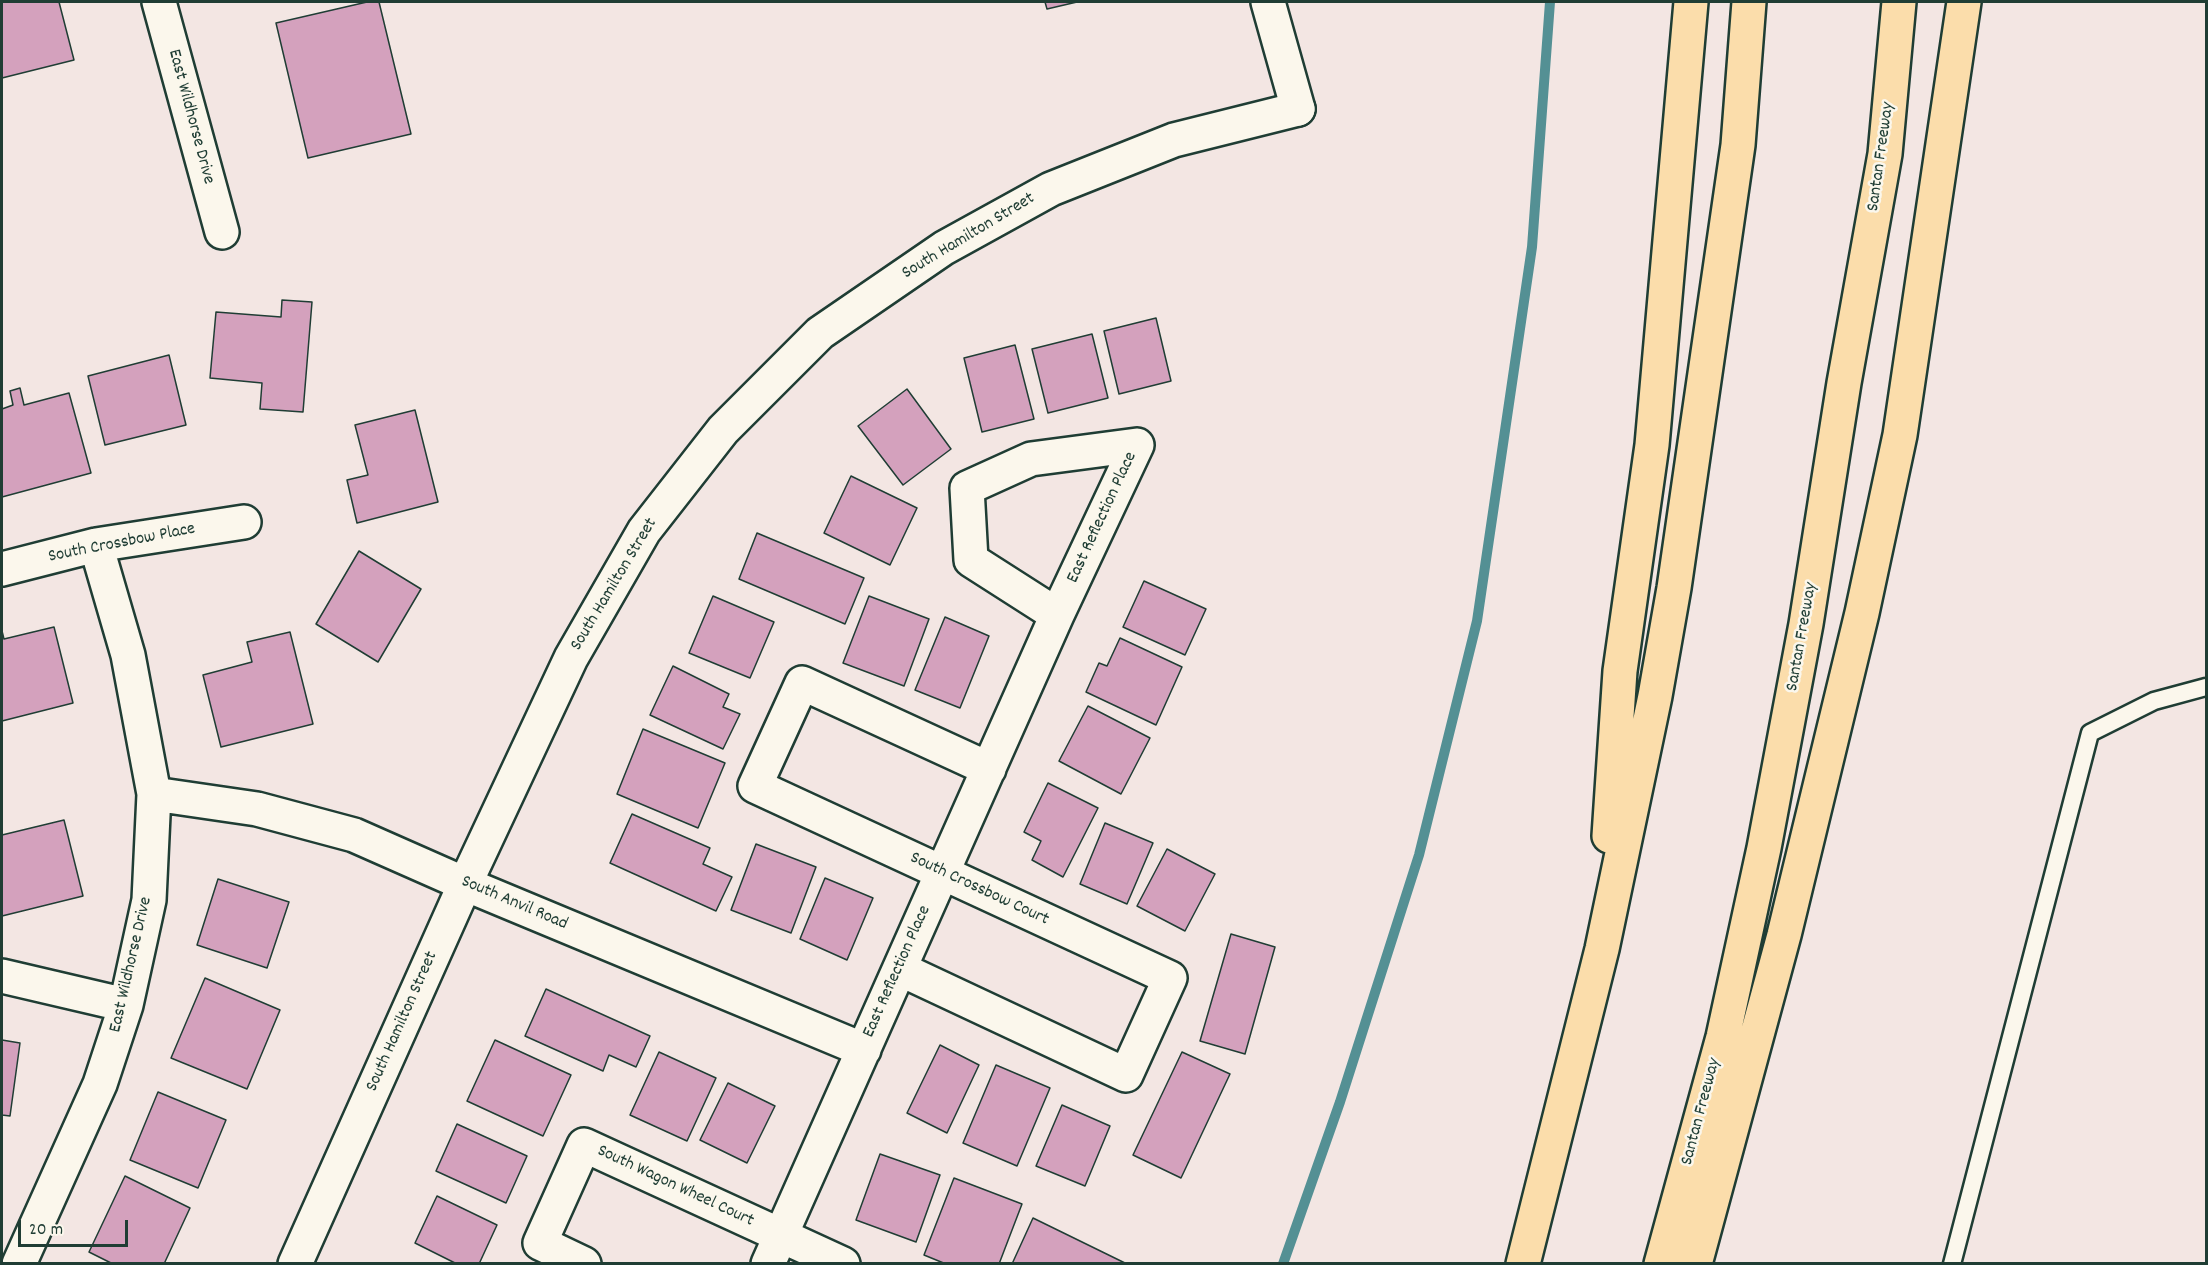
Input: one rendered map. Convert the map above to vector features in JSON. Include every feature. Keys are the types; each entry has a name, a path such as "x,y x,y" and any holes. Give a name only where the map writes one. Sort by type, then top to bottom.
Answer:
{"highway":[{"path":"1602,949 1620,671 1652,445 1691,2"},
{"path":"1523,1263 1602,949 1655,696 1674,588 1738,146 1749,2"},
{"name":"Santan Freeway","path":"1661,1263 1723,1037 1764,848 1806,624 1844,383 1885,154 1899,2"},
{"path":"1695,1263 1784,935 1862,613 1900,435 1964,2"}],"street":[{"name":"East Wildhorse Drive","path":"159,2 222,232"},
{"name":"South Hamilton Street","path":"295,1263 465,884 571,658 644,531 723,430 820,333 944,248 1051,189 1174,140 1298,110 1268,2"},
{"name":"East Reflection Place","path":"775,1249 1057,615 1137,446 1032,459 967,488 971,560 1057,615"},
{"name":"South Crossbow Place","path":"2,569 96,545 244,522"},
{"name":"East Wildhorse Drive","path":"19,1263 100,1084 126,1005 149,900 154,794 128,655 96,545"},
{"name":"South Crossbow Court","path":"900,969 1126,1075 1170,978 755,786 802,683 989,770"},
{"name":"South Anvil Road","path":"154,794 257,809 354,835 465,884 864,1050"},
{"path":"2,976 126,1005"},
{"name":"South Wagon Wheel Court","path":"584,1263 540,1244 584,1145 775,1249 843,1263"}],"lane":[{"path":"1952,1263 2090,733 2154,701 2206,687"}],"building":[{"path":"2,2 59,2 74,60 2,78"},
{"path":"367,2 379,2 411,134 308,158 276,23"},
{"path":"1045,2 1077,2 1047,9"},
{"path":"282,300 312,302 303,412 260,409 262,383 210,378 216,312 281,317"},
{"path":"1156,318 1171,381 1119,394 1104,331"},
{"path":"1092,334 1108,398 1048,413 1032,349"},
{"path":"1015,345 1034,419 982,432 964,358"},
{"path":"169,355 186,425 105,445 88,376"},
{"path":"20,388 24,405 69,393 91,473 2,497 2,409 13,405 10,391"},
{"path":"907,389 951,449 903,485 858,426"},
{"path":"415,410 438,502 357,523 347,480 368,475 355,425"},
{"path":"851,476 917,508 890,565 824,533"},
{"path":"757,533 864,578 845,624 739,579"},
{"path":"359,551 421,589 378,662 316,624"},
{"path":"1144,581 1206,609 1185,655 1123,627"},
{"path":"713,596 774,622 750,678 689,653"},
{"path":"869,596 929,619 904,686 843,663"},
{"path":"945,617 989,636 960,708 915,690"},
{"path":"54,627 73,703 2,721 2,631 4,639"},
{"path":"290,632 313,724 221,747 203,675 252,662 247,642"},
{"path":"1120,638 1182,667 1156,725 1086,692 1099,663 1107,666"},
{"path":"673,666 729,694 723,707 740,714 723,749 650,715"},
{"path":"1088,706 1150,738 1121,794 1059,761"},
{"path":"643,729 725,763 698,828 617,794"},
{"path":"1048,783 1098,808 1063,877 1032,860 1041,841 1024,832"},
{"path":"632,814 710,848 703,864 732,877 716,911 610,863"},
{"path":"64,820 83,896 2,916 2,835"},
{"path":"1105,823 1153,843 1127,904 1080,884"},
{"path":"756,844 816,867 791,933 731,910"},
{"path":"1167,849 1215,874 1185,931 1137,906"},
{"path":"825,878 873,898 847,960 800,939"},
{"path":"218,879 289,902 267,968 197,945"},
{"path":"1231,934 1275,947 1245,1054 1200,1041"},
{"path":"205,978 280,1010 247,1089 171,1058"},
{"path":"546,989 650,1036 636,1067 609,1055 603,1071 525,1036"},
{"path":"2,1040 20,1043 10,1116 2,1115"},
{"path":"495,1040 571,1075 543,1136 467,1101"},
{"path":"940,1045 979,1065 947,1133 907,1113"},
{"path":"659,1052 716,1078 687,1141 630,1115"},
{"path":"1182,1052 1230,1074 1181,1178 1133,1155"},
{"path":"996,1065 1050,1088 1017,1166 963,1143"},
{"path":"728,1083 775,1106 747,1163 700,1140"},
{"path":"158,1092 226,1120 198,1188 130,1160"},
{"path":"1062,1105 1110,1126 1085,1186 1036,1166"},
{"path":"457,1124 527,1156 506,1203 436,1171"},
{"path":"880,1154 940,1175 916,1242 856,1220"},
{"path":"125,1176 190,1208 164,1264 113,1264 89,1252"},
{"path":"954,1178 1022,1204 999,1264 946,1264 924,1255"},
{"path":"437,1196 497,1225 479,1264 457,1264 415,1243"},
{"path":"1033,1218 1127,1264 1012,1264"}],"waterway":[{"path":"1283,1264 1340,1102 1419,855 1477,621 1532,247 1550,2"}]}
